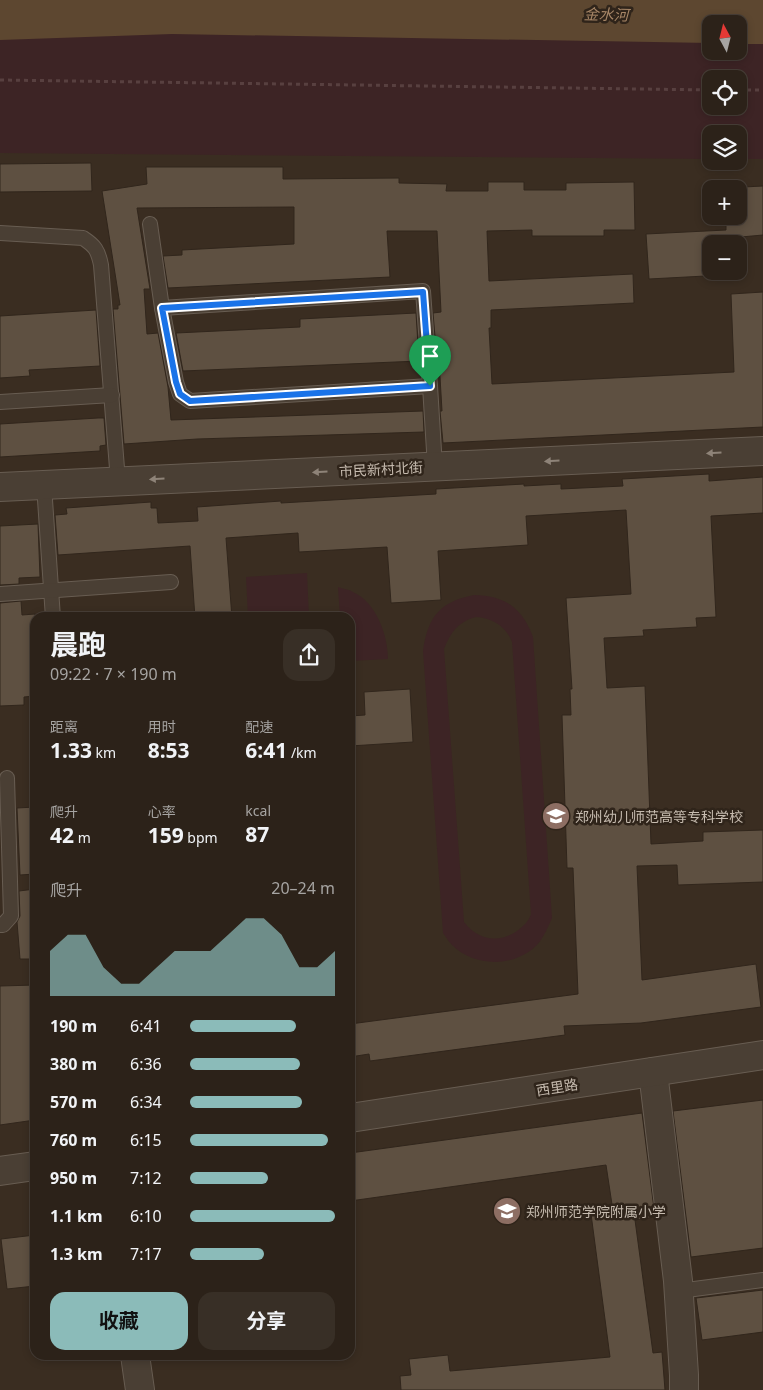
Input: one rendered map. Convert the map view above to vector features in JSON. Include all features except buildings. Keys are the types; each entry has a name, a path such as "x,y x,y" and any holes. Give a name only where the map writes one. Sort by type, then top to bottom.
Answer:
{"street":[{"name":"市民新村北街","path":"0,487 763,451"},
{"name":"西里路","path":"355,1117 763,1055"},
{"path":"653,1072 679,1291 684,1390"},
{"path":"0,1171 30,1167"},
{"path":"136,1360 140,1390"}],"lane":[{"path":"150,224 162,308 176,382 180,394 190,401 430,386"},
{"path":"0,233 83,238 94,245 99,254 118,481"},
{"path":"162,308 423,292 435,466"},
{"path":"0,402 112,395"},
{"path":"44,485 53,612"},
{"path":"0,594 170,582"},
{"path":"0,925 3,925 11,916 7,778"},
{"path":"679,1291 763,1280"}],"path":[{"path":"0,80 702,90"},
{"path":"747,90 763,90"}],"shaded area":[{"path":"0,0 763,0 763,159 747,159 747,125 702,125 702,159 0,153"},
{"path":"307,573 309,612 248,612 246,577"},
{"path":"338,587 350,590 368,603 383,630 388,659 355,661 355,612 340,612"},
{"path":"474,595 485,596 511,605 524,618 533,637 552,918 537,945 518,958 507,961 483,961 472,958 461,953 443,933 423,651 428,629 437,613 452,602","holes":["482,618 493,621 502,627 512,642 531,914 522,927 507,936 499,938 484,937 477,934 464,922 444,649 456,628 470,619"]}],"water":[{"name":"金水河","path":"0,0 763,0 763,44 748,44 748,15 702,15 702,43 172,34 0,40"}],"place":[{"name":"郑州幼儿师范高等专科学校","path":"556,816"},
{"name":"郑州师范学院附属小学","path":"507,1211"}],"route":[{"path":"423,292 430,386 190,401 180,394 176,382 162,308 423,292"}]}
